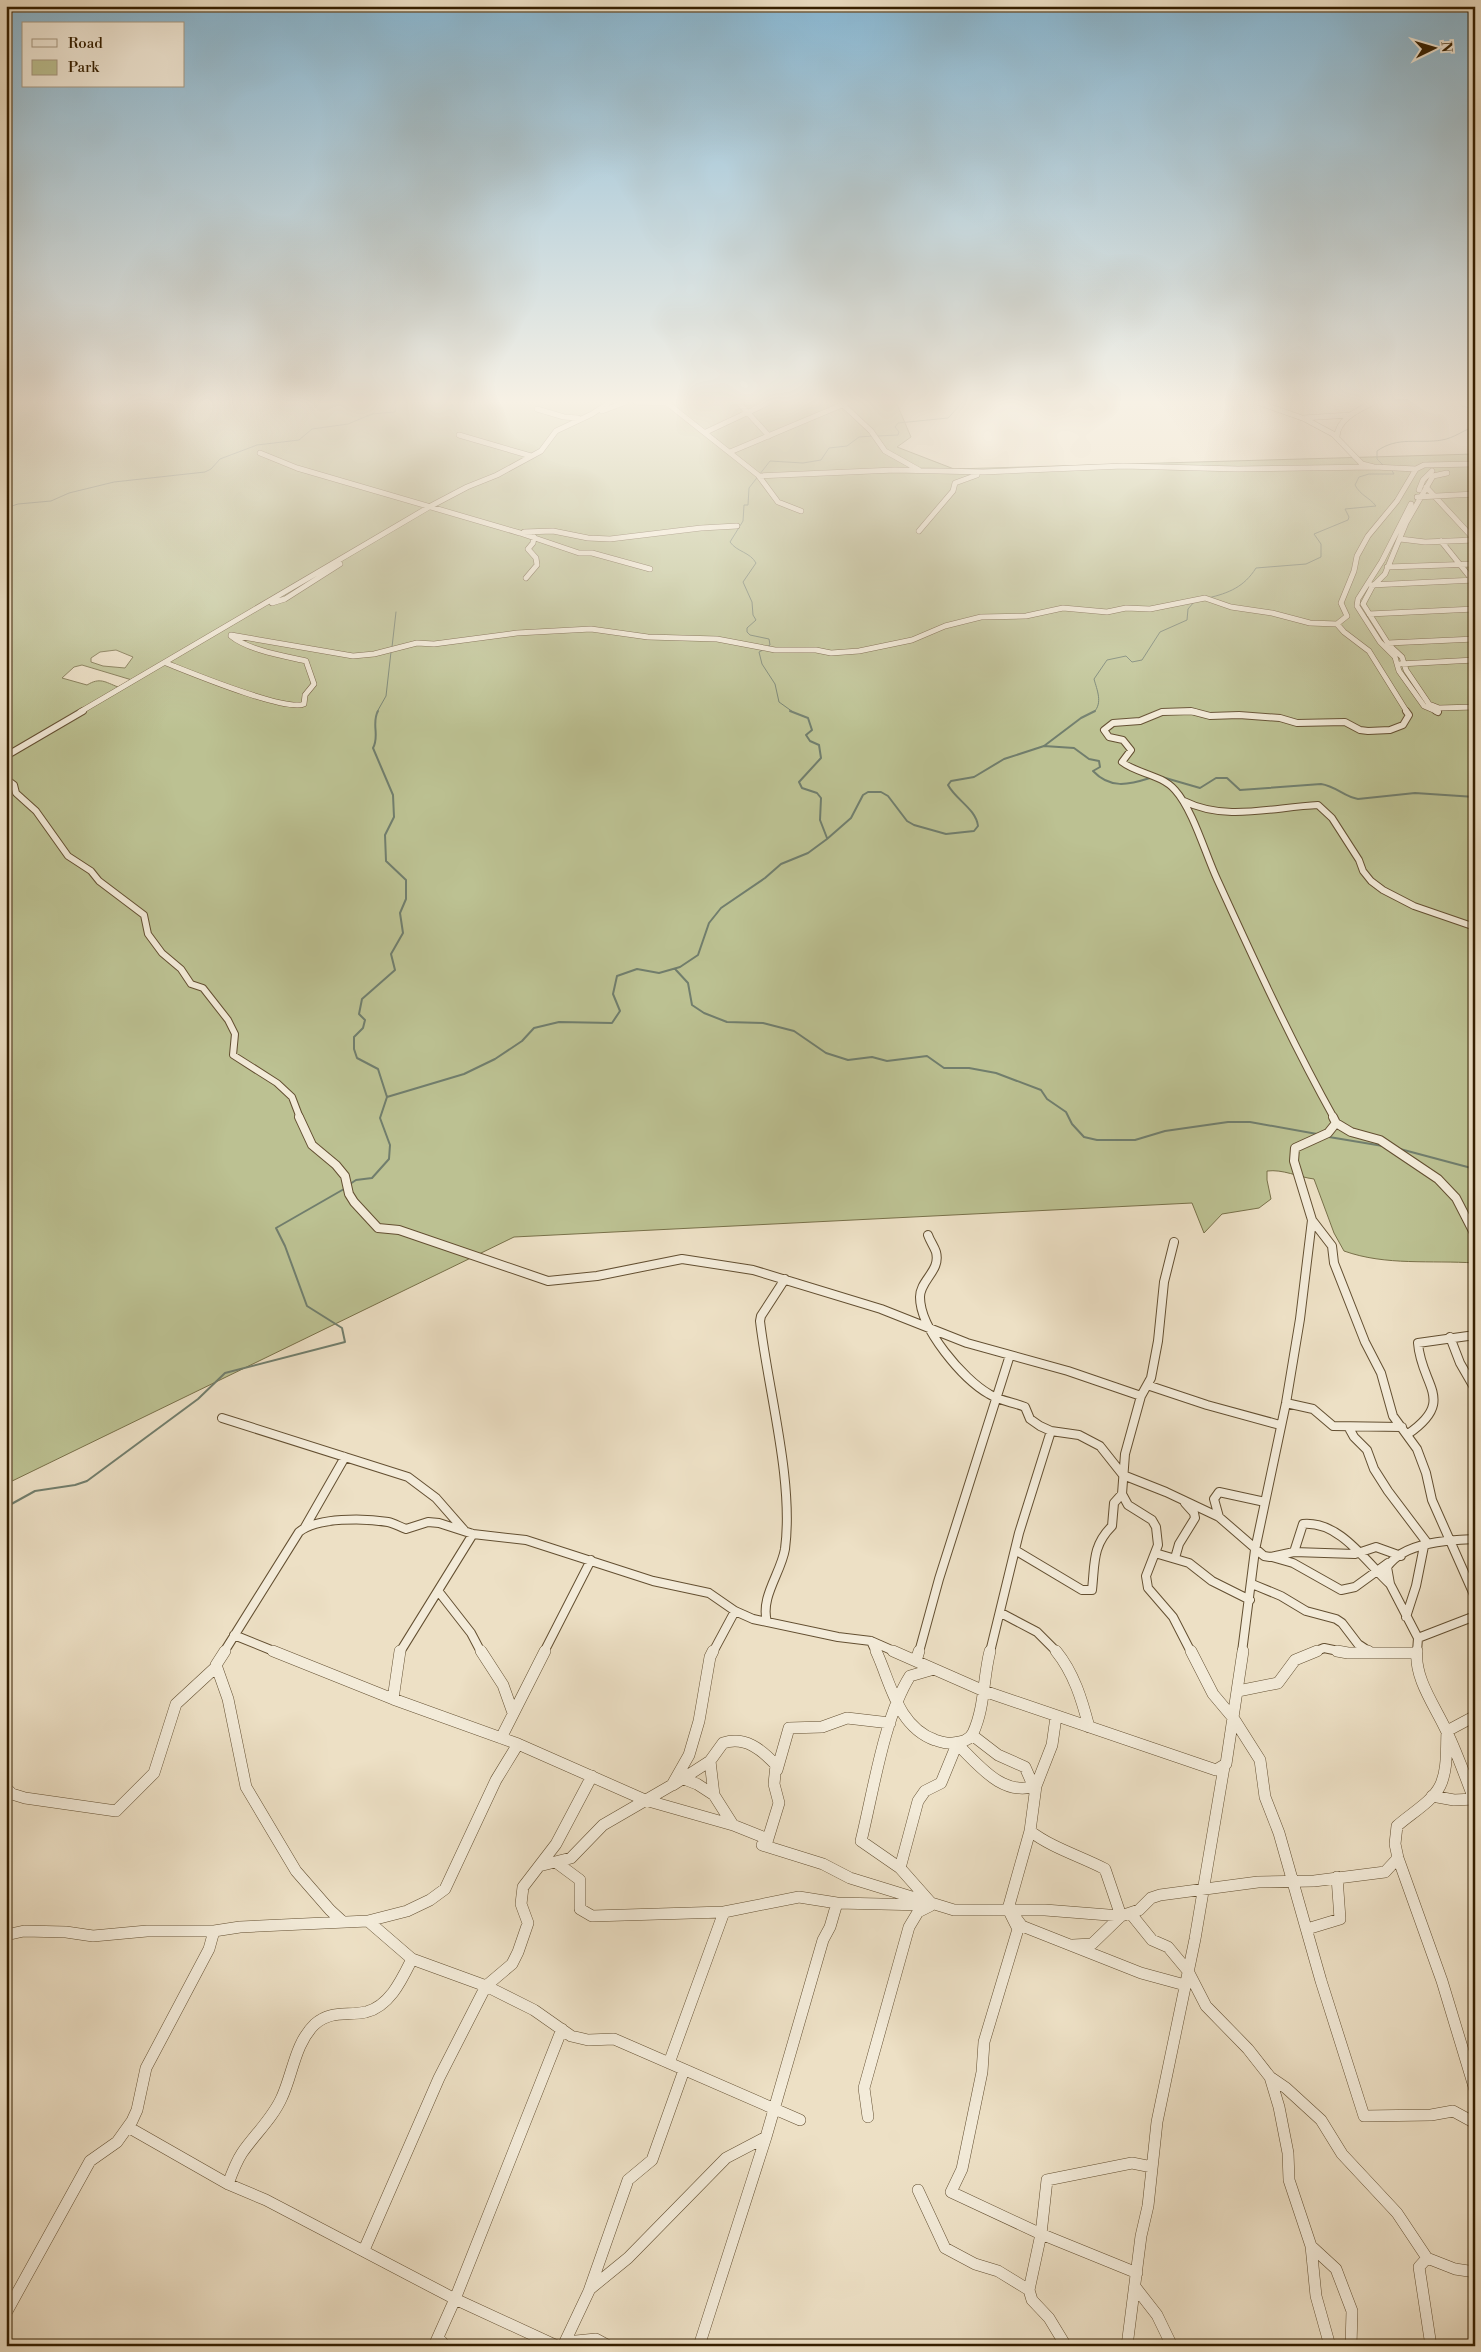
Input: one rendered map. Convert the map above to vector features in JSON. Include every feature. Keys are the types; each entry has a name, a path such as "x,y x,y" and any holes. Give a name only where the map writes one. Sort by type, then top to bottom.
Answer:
{"street":[{"path":"6,756 166,664 260,607 282,600 323,577 358,548 421,512"},
{"path":"446,512 534,537 579,553 592,553 650,569"},
{"path":"919,530 936,512"},
{"path":"231,635 356,656 374,654 417,643 434,644 517,633 592,629 648,637 717,639 775,650 816,650 831,653 859,651 912,640 945,626 983,616 1026,616 1063,608 1107,612 1126,608 1150,609 1205,598 1231,607 1272,613 1310,623 1337,624 1347,616 1341,603 1347,591 1349,579 1354,571 1357,556 1371,532 1388,512"},
{"path":"1400,664 1402,657 1388,643 1363,604 1368,588 1409,512"},
{"path":"1411,512 1385,574 1378,578 1358,599 1357,606 1380,642 1400,664 1418,699 1427,709 1441,712 1475,709"},
{"path":"1450,512 1475,540"},
{"path":"520,533 553,531 588,538 610,539 737,526"},
{"path":"526,578 537,565 536,558 528,549 533,543 534,537"},
{"path":"1400,539 1425,542 1475,540"},
{"path":"1441,540 1474,581"},
{"path":"1386,552 1393,552"},
{"path":"1387,567 1475,564"},
{"path":"1368,588 1474,581"},
{"path":"1368,614 1475,609"},
{"path":"1337,624 1345,635 1360,643 1369,651 1410,717 1395,729 1363,730 1344,723 1318,721 1290,723 1274,717 1210,716 1184,711 1162,712 1140,721 1113,723 1104,730 1109,737 1123,740 1131,750 1122,762 1127,766 1149,773 1173,788 1184,801 1204,852 1297,1052 1336,1123 1351,1132 1380,1140 1438,1179 1456,1198 1475,1235"},
{"path":"166,664 226,686 290,706 304,704 305,695 314,684 306,661 237,641 225,629"},
{"path":"1388,643 1475,639"},
{"path":"1400,664 1475,660"},
{"path":"6,779 14,785 16,793 36,811 59,846 68,856 91,871 99,881 144,915 148,934 162,953 181,970 191,984 203,988 210,1000 231,1024 235,1032 233,1055 277,1083 292,1097 304,1130 312,1145 336,1165 345,1176 349,1194 354,1202 378,1228 399,1230 548,1281 597,1276 682,1259 753,1270 881,1309 967,1343 1068,1371 1141,1396"},
{"path":"1184,801 1206,810 1216,811 1264,811 1318,805 1334,818 1338,829 1358,859 1362,870 1377,888 1417,907 1475,927"},
{"path":"1336,1123 1333,1130 1324,1136 1301,1143 1295,1148 1294,1161 1312,1220 1332,1246 1334,1263 1366,1342 1381,1373 1393,1416 1405,1431 1420,1456 1432,1500 1475,1597"},
{"path":"1127,2346 1148,2206 1157,2122 1171,2062 1204,1889 1234,1718 1255,1550 1286,1403 1300,1319 1312,1220"},
{"path":"928,1235 936,1253 937,1264 921,1291 919,1298 931,1329 952,1360 982,1389 998,1398 1025,1407 1034,1422 1051,1431 1086,1437 1107,1453 1123,1475 1219,1517 1255,1550 1270,1557 1293,1563 1341,1590 1355,1588 1388,1563 1426,1545 1450,1540 1475,1539"},
{"path":"1174,1242 1164,1282 1158,1341 1147,1386 1141,1396 1124,1454 1122,1494 1128,1505 1152,1520 1159,1538 1146,1576 1148,1588 1173,1617 1219,1702 1234,1718 1260,1760 1265,1796 1294,1880 1321,1981 1364,2116 1431,2115 1453,2111 1475,2123"},
{"path":"767,1622 764,1612 782,1564 786,1532 782,1468 760,1321 761,1316 785,1279"},
{"path":"1286,1403 1313,1409 1333,1426 1405,1431 1424,1423 1432,1412 1434,1392 1419,1356 1418,1343 1475,1335"},
{"path":"1450,1337 1460,1363 1475,1389"},
{"path":"916,1660 1010,1354"},
{"path":"1147,1386 1280,1425"},
{"path":"222,1418 390,1470 424,1488 447,1508 470,1534"},
{"path":"1349,1428 1354,1437 1367,1450 1374,1469 1426,1545 1406,1617"},
{"path":"871,1641 897,1705 912,1725 926,1736 948,1744 957,1744 965,1741 972,1735 978,1720 988,1659 1001,1613 1015,1550 1051,1431"},
{"path":"6,1788 12,1794 25,1798 116,1811 154,1773 176,1704 216,1667 234,1634 305,1527 345,1457"},
{"path":"1219,1517 1214,1499 1219,1492 1265,1502"},
{"path":"1015,1550 1082,1590 1092,1590 1096,1549 1101,1537 1112,1524 1114,1504 1122,1494"},
{"path":"1175,1558 1179,1544 1195,1518 1192,1510 1181,1499"},
{"path":"305,1527 333,1521 355,1520 389,1522 403,1529 428,1522 470,1534 526,1540 654,1581 709,1593 734,1611 753,1619 838,1637 871,1641 984,1690 1056,1717 1212,1769 1216,1770 1224,1767"},
{"path":"1294,1552 1305,1522 1328,1526 1339,1533 1375,1573 1390,1584"},
{"path":"393,1699 400,1651 439,1592 470,1534"},
{"path":"1270,1557 1294,1552 1358,1553 1376,1547 1401,1556"},
{"path":"1155,1553 1190,1564 1212,1581 1250,1600"},
{"path":"500,1738 591,1560"},
{"path":"1388,1563 1390,1584 1418,1638 1416,1652 1421,1679 1448,1732 1474,1800 1454,1800 1432,1796"},
{"path":"1252,1584 1281,1596 1306,1611 1336,1619 1342,1623 1358,1644 1371,1653"},
{"path":"439,1592 471,1633 488,1664 503,1685 513,1713"},
{"path":"672,1785 689,1755 699,1721 710,1658 734,1611"},
{"path":"1001,1613 1036,1629 1053,1647 1073,1678 1082,1699 1090,1727"},
{"path":"1418,1638 1475,1616"},
{"path":"234,1634 393,1699 518,1744 645,1800 733,1825 765,1843 823,1864 850,1878 932,1905 954,1910 1008,1909 1126,1915"},
{"path":"1238,1691 1278,1683 1286,1676 1295,1660 1324,1648 1348,1653 1416,1652"},
{"path":"216,1667 228,1699 246,1787 296,1871 306,1879 331,1914 343,1922"},
{"path":"932,1905 900,1868 861,1841 890,1722 908,1678 934,1669"},
{"path":"1448,1732 1475,1716"},
{"path":"1056,1717 1052,1745 1036,1786 1030,1831 1008,1909 1018,1929 984,2042 982,2072 962,2169 951,2192 1041,2234 1137,2273"},
{"path":"765,1843 779,1803 774,1784 776,1770 784,1758 786,1732 789,1728 822,1727 847,1718 890,1722"},
{"path":"1448,1732 1445,1770 1440,1786 1432,1796 1396,1826 1395,1844 1398,1858 1442,1981 1475,2090"},
{"path":"972,1735 998,1755 1025,1766 1032,1783 1036,1786"},
{"path":"539,1866 571,1858 603,1825 684,1779 710,1761 723,1743 740,1739 750,1743 772,1761 776,1770"},
{"path":"6,1935 24,1931 66,1932 93,1936 147,1931 214,1931 240,1927 368,1921 407,1911 430,1900 445,1889 496,1780 518,1744"},
{"path":"957,1744 996,1780 1013,1789 1030,1789 1036,1786"},
{"path":"900,1868 920,1796 929,1788 942,1784 957,1744"},
{"path":"710,1761 714,1795"},
{"path":"364,2250 439,2078 486,1986 512,1964 518,1952 528,1923 521,1904 522,1892 556,1844 592,1776"},
{"path":"684,1779 698,1784 714,1795 733,1825"},
{"path":"1030,1831 1044,1841 1080,1855 1105,1869 1126,1915 1152,1940 1168,1947 1188,1971 1206,2006 1248,2049 1270,2077 1286,2088 1320,2120 1342,2154 1397,2213 1427,2258 1455,2269 1475,2272"},
{"path":"1073,1945 1092,1944 1126,1915 1160,1894 1294,1880 1314,1881 1385,1872 1398,1858"},
{"path":"557,1863 580,1880 580,1909 592,1916 724,1912 799,1897 836,1903 932,1905"},
{"path":"1307,1929 1340,1919 1337,1877"},
{"path":"698,2346 766,2138 773,2109 816,1970 823,1940 830,1927 836,1903"},
{"path":"868,2117 864,2088 910,1927 918,1912 932,1905"},
{"path":"1008,1909 1022,1926 1141,1972 1185,1985"},
{"path":"669,2063 724,1912"},
{"path":"368,1921 412,1959 486,1986 534,2010 571,2036 588,2040 614,2039 800,2120"},
{"path":"6,2313 90,2161 117,2142 138,2110 146,2068 150,2058 209,1949 214,1931"},
{"path":"228,2184 241,2154 281,2099 297,2052 313,2028 326,2017 338,2014 367,2013 379,2007 395,1993 412,1959"},
{"path":"440,2343 455,2299 562,2029"},
{"path":"562,2345 589,2290 631,2173 646,2166 652,2160 684,2070"},
{"path":"1270,2077 1279,2107 1288,2153 1289,2180 1311,2246 1311,2262 1330,2346"},
{"path":"128,2127 228,2184 266,2200 293,2216 364,2250 455,2299 562,2345 587,2343 596,2339 609,2346"},
{"path":"589,2290 628,2258 726,2158 766,2138"},
{"path":"1066,2346 1049,2318 1032,2300 1029,2290 1041,2234 1047,2180 1132,2163 1152,2167"},
{"path":"918,2190 945,2248 975,2264 998,2271 1029,2290"},
{"path":"1311,2246 1336,2269 1352,2311 1351,2346"},
{"path":"1427,2258 1419,2268 1431,2346"},
{"path":"1136,2288 1147,2298 1163,2324 1172,2346"}],"green space":[{"path":"6,512 1475,512 1475,1263 1392,1261 1360,1256 1344,1251 1334,1233 1314,1179 1273,1171 1267,1171 1271,1199 1259,1208 1222,1214 1204,1233 1192,1203 514,1237 6,1484","holes":["116,650 133,657 125,668 103,666 91,662 91,658 100,652","82,665 132,680 118,687 102,681 96,681 87,685 62,678 74,667"]}],"waterway":[{"path":"744,512 743,521 730,542 750,556 756,563 743,582 752,602 753,615 756,620 747,628 747,632 750,635 769,639 770,645 767,647"},
{"path":"1208,598 1223,594 1241,585 1256,568 1306,564 1321,557 1321,544 1314,534 1348,520 1349,517 1346,512"},
{"path":"1095,711 1099,701 1094,679 1107,660 1126,656 1132,662 1142,660 1160,632 1187,620 1188,609 1194,602"},
{"path":"392,647 396,612"},
{"path":"763,650 759,652 762,664 775,684 779,702 793,712"},
{"path":"377,712 386,696 391,652"},
{"path":"378,711 375,720 376,739 373,748 393,795 394,817 385,835 386,861 406,880 406,899 400,913 403,933 391,954 395,970 362,999 359,1014 365,1020 363,1028 354,1037 354,1049 357,1058 378,1069 387,1097"},
{"path":"790,711 808,718 812,730 806,735 810,741 819,745 821,758 799,782 802,788 817,793 821,798 820,820 827,838"},
{"path":"1044,746 1081,718 1095,711"},
{"path":"387,1097 464,1074 495,1059 522,1041 534,1028 559,1022 612,1023 620,1011 613,994 617,976 637,969 659,973 680,967 698,955 709,923 721,908 765,878 781,864 808,853 827,839 851,818 863,795 868,792 881,792 888,796 907,821 914,825 946,834 974,831 978,826 974,815 948,785 951,781 974,777 1004,759 1044,746"},
{"path":"1044,746 1074,748 1089,759 1099,761 1100,767 1093,771 1106,781 1127,784 1150,778"},
{"path":"1162,777 1200,788 1216,778 1227,778 1240,790 1321,784 1358,799 1415,793 1475,797"},
{"path":"676,970 688,983 692,1005 704,1013 727,1022 763,1023 794,1031 826,1053 848,1060 872,1057 887,1061 927,1056 944,1068 969,1068 996,1073 1041,1090 1047,1099 1066,1112 1072,1124 1084,1137 1097,1140 1135,1140 1165,1131 1228,1122 1250,1122 1317,1134"},
{"path":"350,1184 356,1180 372,1178 389,1159 390,1145 380,1118 387,1097"},
{"path":"1329,1137 1383,1146"},
{"path":"1400,1149 1475,1169"},
{"path":"6,1507 35,1491 75,1485 87,1481 198,1399 225,1373 345,1342 342,1328 307,1306 285,1246 276,1228 344,1189"}]}
